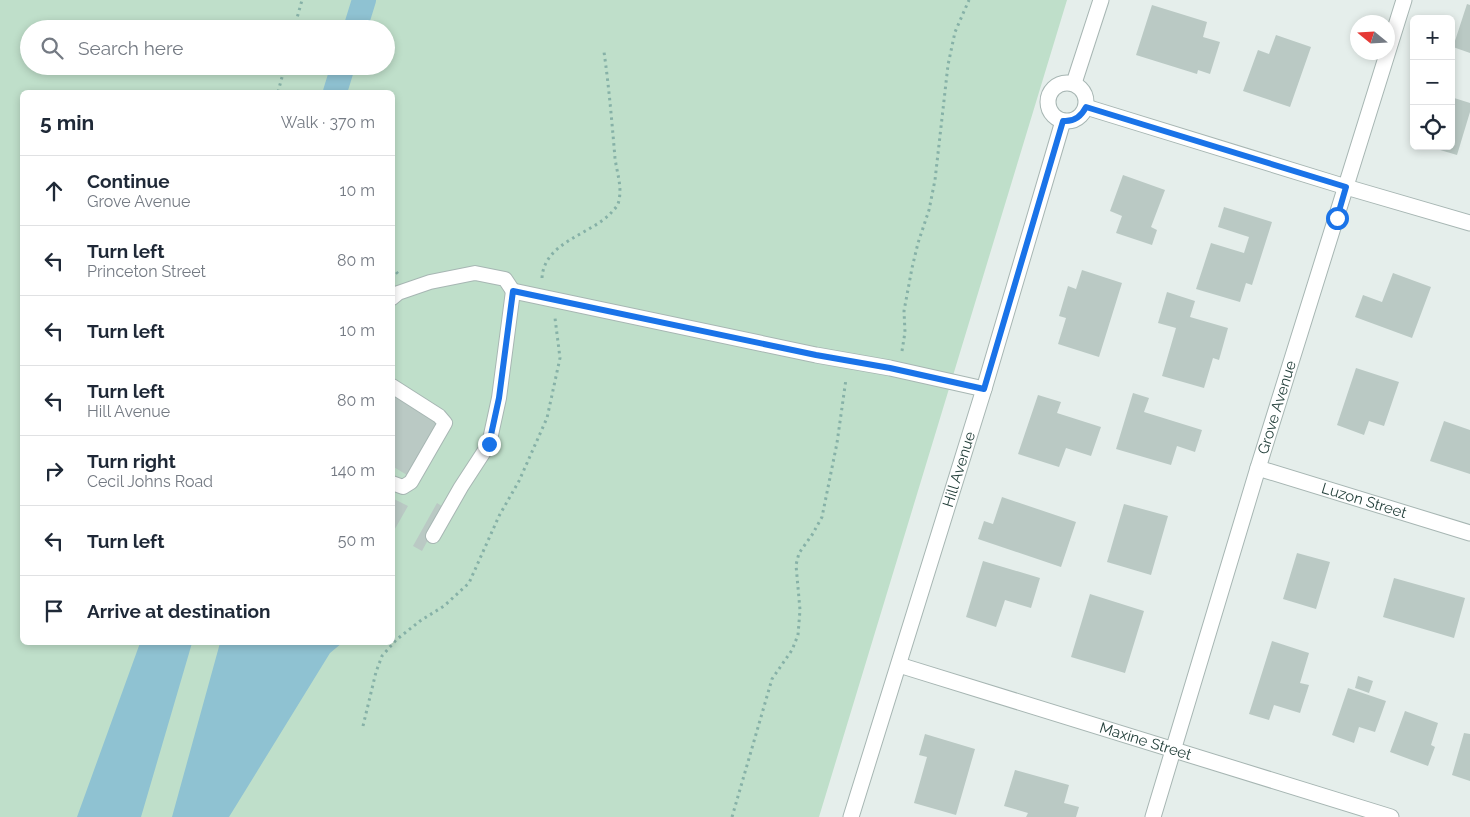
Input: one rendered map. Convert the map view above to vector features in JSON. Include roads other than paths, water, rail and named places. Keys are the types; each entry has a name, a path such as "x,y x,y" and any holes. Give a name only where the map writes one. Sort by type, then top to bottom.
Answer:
{"street":[{"path":"1074,83 1100,0"},
{"name":"Grove Avenue","path":"1153,817 1258,468 1404,0"},
{"path":"1074,83 1086,96 1086,107 1080,117 1074,120 1063,121 1049,110 1049,94 1060,84 1074,83"},
{"path":"1086,107 1470,223"},
{"name":"Hill Avenue","path":"852,817 984,389 1063,121"},
{"path":"513,291 984,389"},
{"name":"Luzon Street","path":"1258,468 1470,533"},
{"name":"Maxine Street","path":"899,665 1391,817"}],"lane":[{"path":"395,296 430,282 474,273 505,279 513,291 499,398 489,444 461,487 433,536"},
{"path":"395,388 440,416 445,423 411,482 403,487 395,485"}],"water":[{"path":"139,645 191,645 141,817 77,817"},
{"path":"219,645 340,645 330,653 229,817 172,817"}],"waterway":[{"path":"358,20 364,0"},
{"path":"336,90 340,75"}]}
